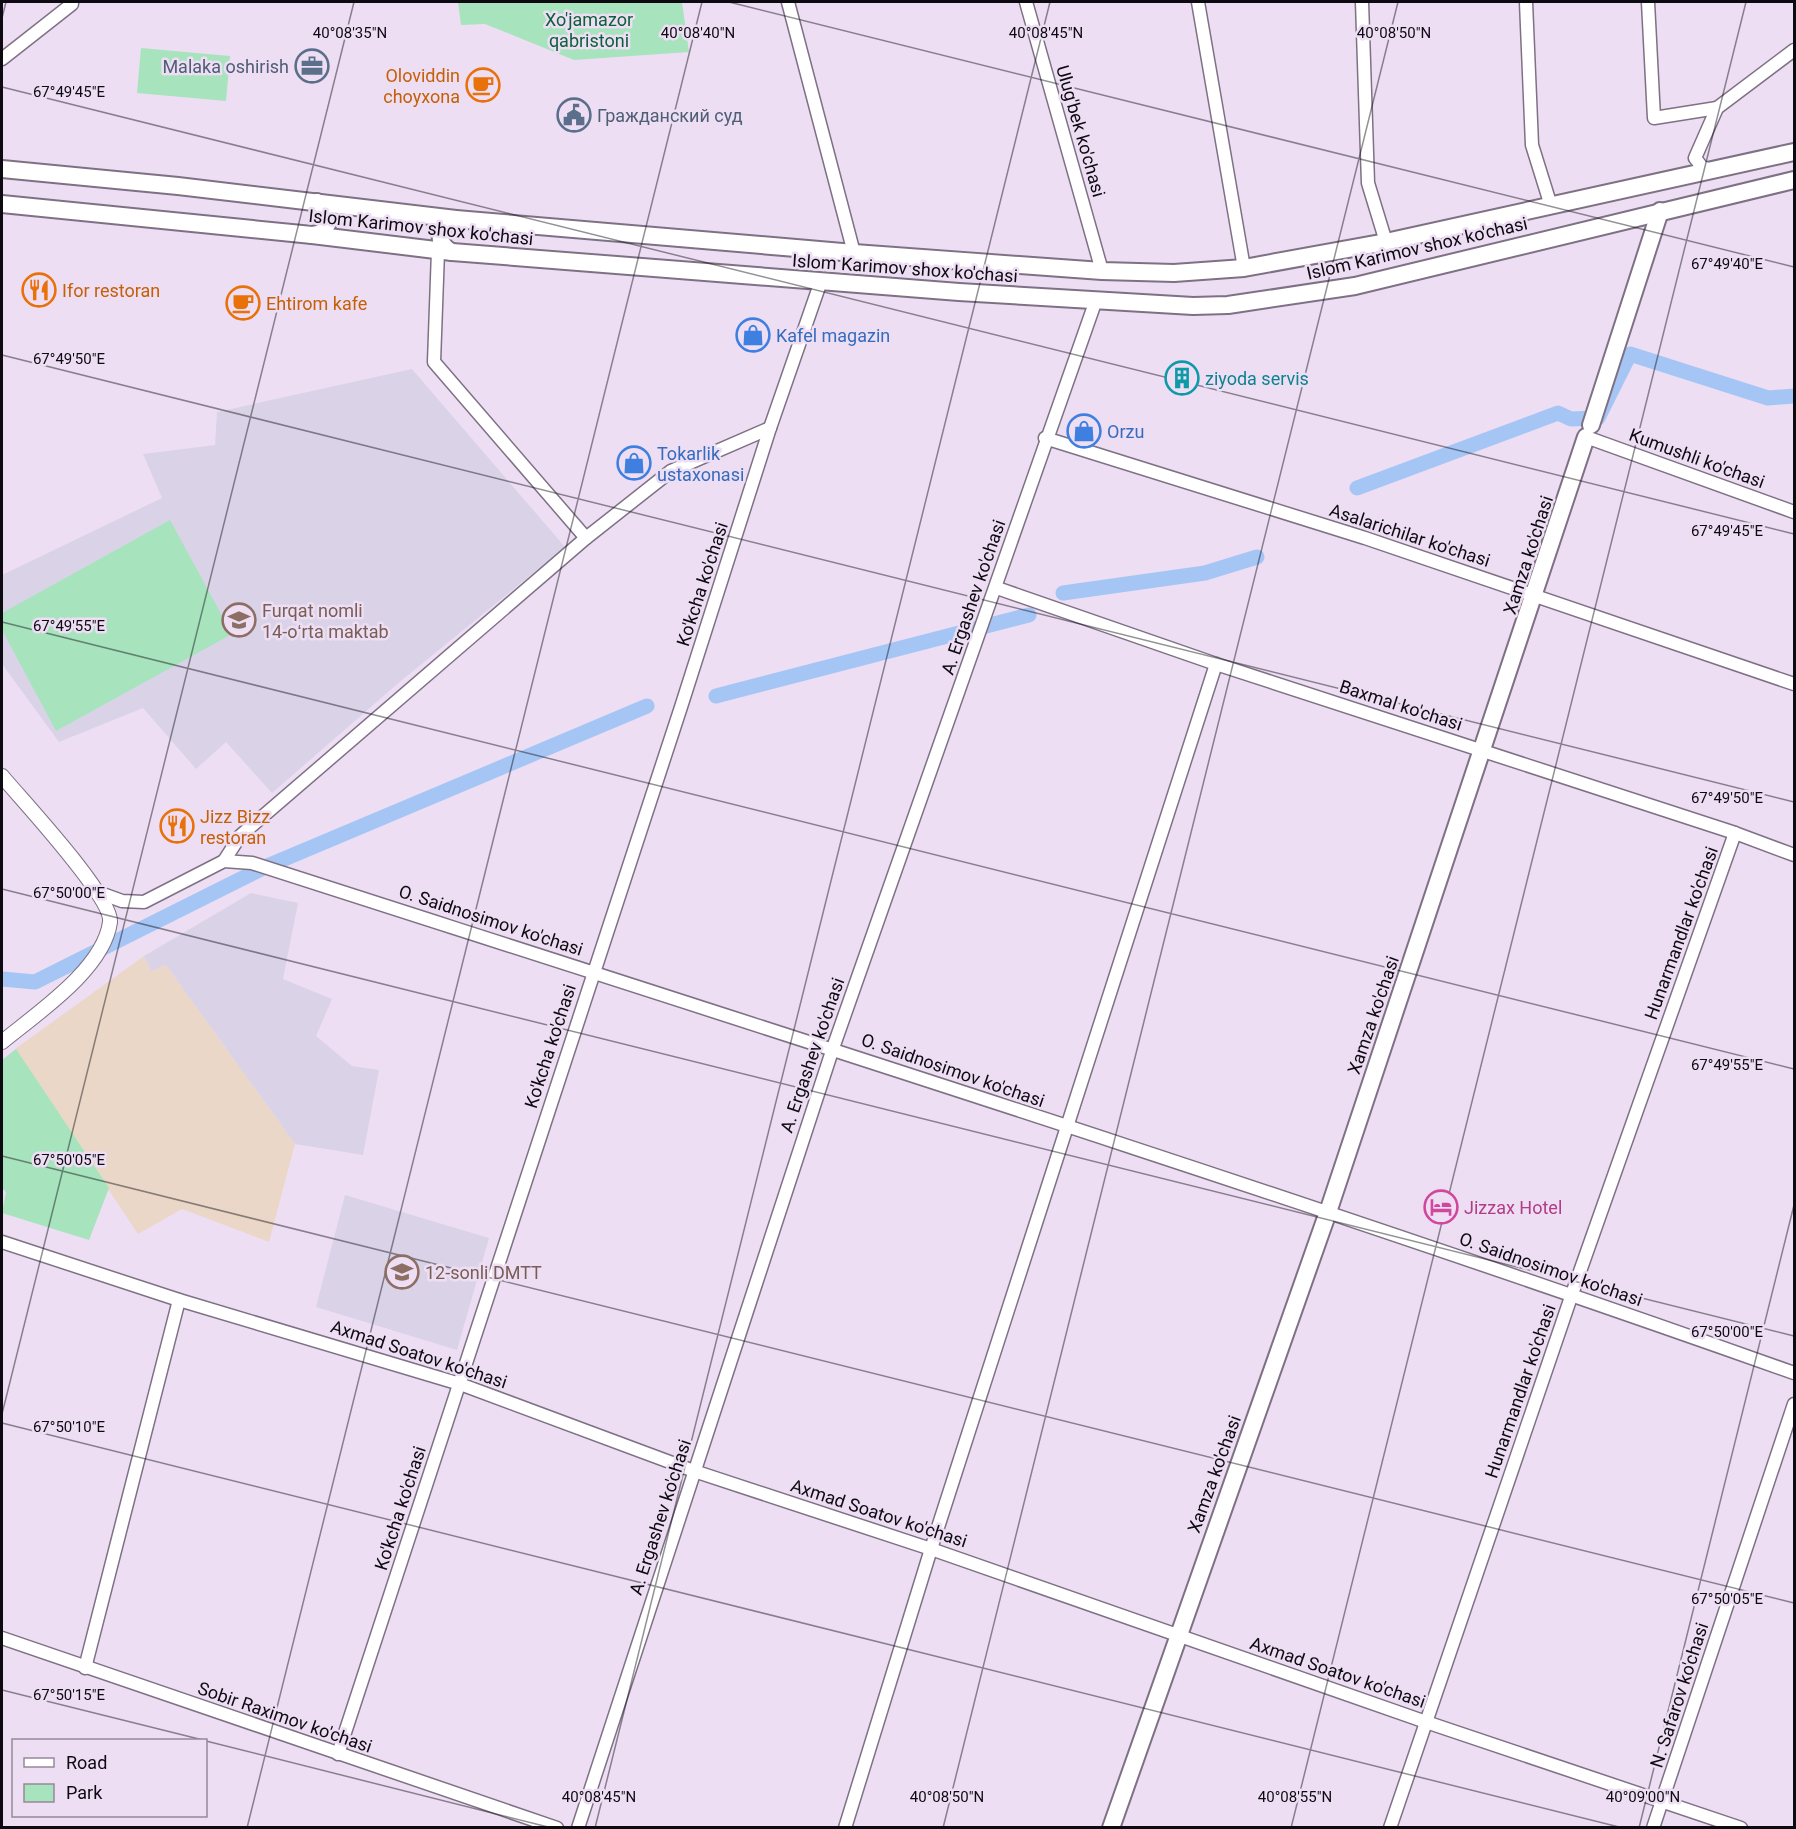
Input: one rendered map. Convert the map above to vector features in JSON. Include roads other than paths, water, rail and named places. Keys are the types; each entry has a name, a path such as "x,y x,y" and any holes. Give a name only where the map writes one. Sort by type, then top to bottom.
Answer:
{"main road":[{"name":"Islom Karimov shox ko'chasi","path":"2,169 456,219 854,253 1102,271 1174,273 1244,268 1386,243 1794,152"},
{"name":"Islom Karimov shox ko'chasi","path":"2,204 312,235 445,251 1096,300 1228,305 1355,286 1794,180"},
{"path":"312,235 321,233 329,221 325,207 317,202"},
{"name":"Xamza ko'chasi","path":"1111,1827 1328,1212 1536,594 1660,211"},
{"path":"445,251 440,237 443,227 456,219"}],"street":[{"path":"2,59 72,2"},
{"path":"788,2 854,253"},
{"name":"Ulug'bek ko'chasi","path":"1026,2 1102,271"},
{"path":"1198,2 1244,268"},
{"path":"1362,2 1368,183 1386,243"},
{"path":"1526,2 1532,146 1551,206"},
{"path":"1648,2 1654,118 1717,108 1794,50"},
{"path":"1711,170 1702,167 1695,158 1717,108"},
{"path":"445,251 434,362 586,538"},
{"name":"Ko'kcha ko'chasi","path":"338,1754 770,428 821,281"},
{"name":"A. Ergashev ko'chasi","path":"578,1827 832,1048 997,588 1045,438 1096,300"},
{"name":"Kumushli ko'chasi","path":"1591,425 1794,512"},
{"path":"100,892 122,901 144,902 224,861 240,836 586,538 671,471 770,428"},
{"name":"Asalarichilar ko'chasi","path":"1045,438 1536,594 1794,684"},
{"name":"Baxmal ko'chasi","path":"997,588 1216,664 1735,832 1794,855"},
{"path":"845,1827 931,1549 1216,664"},
{"path":"2,776 100,892 110,920 104,942 69,986 2,1042"},
{"name":"Hunarmandlar ko'chasi","path":"1390,1827 1572,1294 1735,832"},
{"name":"O. Saidnosimov ko'chasi","path":"224,861 252,863 832,1048 1572,1294 1794,1373"},
{"name":"Axmad Soatov ko'chasi","path":"2,1242 179,1300 460,1384 694,1471 931,1549 1426,1722 1741,1827"},
{"path":"85,1668 179,1300"},
{"name":"N. Safarov ko'chasi","path":"1653,1827 1794,1404"},
{"name":"Sobir Raximov ko'chasi","path":"2,1638 557,1827"}],"waterway":[{"path":"1357,488 1558,413 1571,419 1598,418 1630,354 1768,398 1794,396"},
{"path":"1063,593 1205,573 1257,557"},
{"path":"716,696 1029,615"},
{"path":"2,979 35,982 265,867 647,706"}],"place":[{"name":"Malaka oshirish","path":"312,66"},
{"name":"Oloviddin choyxona","path":"483,85"},
{"name":"Гражданский суд","path":"574,115"},
{"name":"Ifor restoran","path":"39,290"},
{"name":"Ehtirom kafe","path":"243,303"},
{"name":"Kafel magazin","path":"753,335"},
{"name":"ziyoda servis","path":"1182,378"},
{"name":"Orzu","path":"1084,431"},
{"name":"Tokarlik ustaxonasi","path":"634,463"},
{"name":"Furqat nomli 14-oʻrta maktab","path":"239,620"},
{"name":"Jizz Bizz restoran","path":"177,826"},
{"name":"Jizzax Hotel","path":"1441,1207"},
{"name":"12-sonli DMTT","path":"402,1272"}],"park label":[{"name":"Xo'jamazor qabristoni","path":"589,29"}]}
